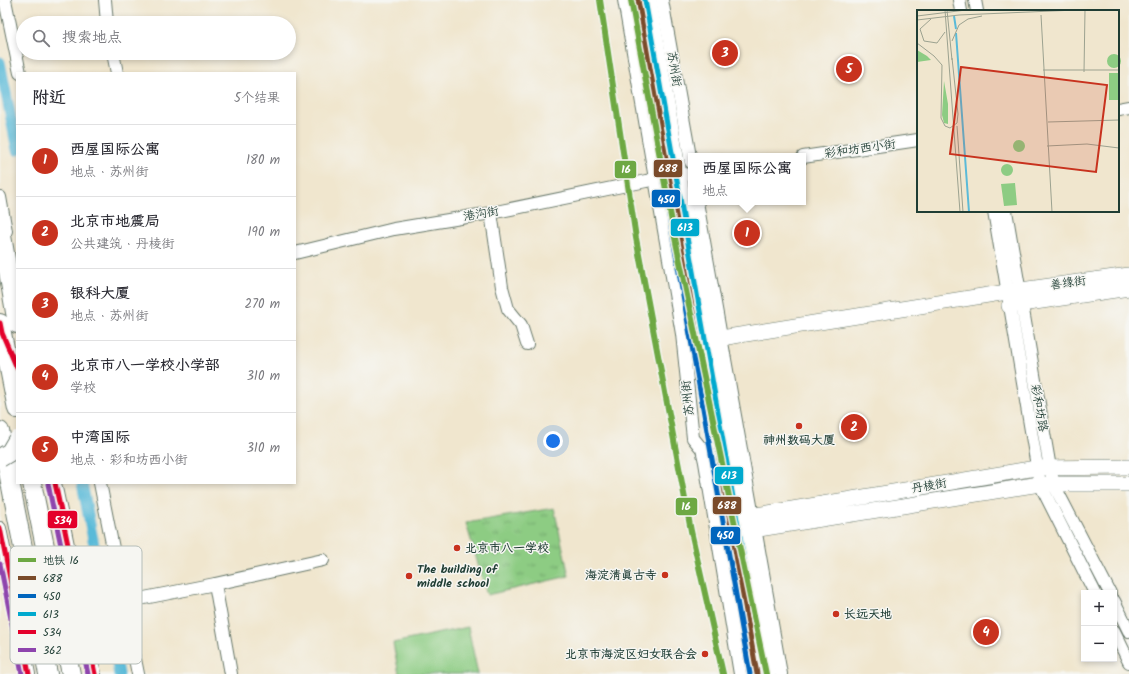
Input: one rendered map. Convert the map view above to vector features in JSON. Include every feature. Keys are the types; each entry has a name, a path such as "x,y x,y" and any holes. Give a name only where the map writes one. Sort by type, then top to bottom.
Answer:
{"highway":[{"path":"0,224 6,327 16,402"},
{"path":"6,327 16,364"},
{"path":"0,431 23,546"},
{"path":"0,458 10,452 16,442"},
{"path":"32,484 45,546"},
{"path":"46,664 48,674"},
{"path":"69,664 71,674"}],"main road":[{"name":"苏州街","path":"638,0 718,382 768,674"},
{"name":"苏州街","path":"649,0 674,177"},
{"name":"善缘街","path":"1014,298 1129,275"},
{"name":"善缘街","path":"1014,298 1129,288"},
{"path":"722,338 1014,298"},
{"name":"丹棱街","path":"743,524 1043,468 1129,467"},
{"name":"丹棱街","path":"743,524 1047,484 1129,484"},
{"name":"苏州街","path":"743,524 757,674"}],"street":[{"path":"5,0 16,35"},
{"path":"105,0 106,16"},
{"name":"苏州街","path":"624,0 674,177 682,334 693,438 702,449 706,462 740,674"},
{"name":"苏州街","path":"662,0 689,153"},
{"path":"959,0 961,10"},
{"path":"975,0 977,10"},
{"path":"19,60 20,72"},
{"path":"114,60 117,72"},
{"path":"1119,109 1129,107"},
{"name":"彩和坊西小街","path":"806,157 917,140"},
{"name":"港沟街","path":"296,253 394,229 491,213 674,177"},
{"path":"0,197 16,282"},
{"name":"苏州街","path":"698,205 722,338 743,524 781,674"},
{"name":"彩和坊路","path":"994,212 1014,298 1047,484 1094,590"},
{"name":"彩和坊路","path":"1006,212 1014,298"},
{"path":"491,213 502,287 508,309 521,325 527,344"},
{"path":"55,484 68,546"},
{"path":"100,484 113,546"},
{"name":"彩和坊路","path":"1047,484 1108,590"},
{"path":"0,528 10,578"},
{"path":"142,598 323,560"},
{"path":"214,584 231,674"},
{"path":"1117,608 1129,630"},
{"path":"1117,637 1129,662"},
{"path":"27,664 29,674"},
{"path":"93,664 95,674"},
{"path":"136,664 138,674"}],"green space":[{"path":"554,508 569,576 487,595 466,523"},
{"path":"468,627 478,674 399,674 393,643"}],"waterway":[{"path":"0,62 16,145"},
{"path":"82,484 94,546"},
{"path":"117,664 119,674"}],"metro line":[{"name":"16","path":"600,0 636,238 691,531 723,674"},
{"name":"16","path":"631,0 674,233 766,674"}],"transit line":[{"name":"688","path":"638,0 757,674"},
{"name":"613","path":"645,0 764,673"},
{"name":"450","path":"631,1 750,674"},
{"name":"534","path":"0,323 2,333 16,366"},
{"name":"362","path":"48,484 61,546"},
{"name":"534","path":"55,484 68,546"},
{"name":"534","path":"0,528 10,578"},
{"name":"362","path":"0,564 10,614"},
{"name":"362","path":"20,664 22,674"},
{"name":"534","path":"27,664 29,674"},
{"name":"362","path":"86,664 88,674"},
{"name":"534","path":"93,664 95,674"}],"place":[{"name":"银科大厦","path":"725,53"},
{"name":"中湾国际","path":"849,69"},
{"name":"西屋国际公寓","path":"747,233"},
{"name":"神州数码大厦","path":"799,426"},
{"name":"北京市地震局","path":"854,427"},
{"name":"北京市八一学校","path":"457,548"},
{"name":"海淀清真古寺","path":"665,575"},
{"name":"The building of middle school","path":"409,576"},
{"name":"长远天地","path":"836,614"},
{"name":"北京市八一学校小学部","path":"986,632"},
{"name":"北京市海淀区妇女联合会","path":"705,654"}]}
